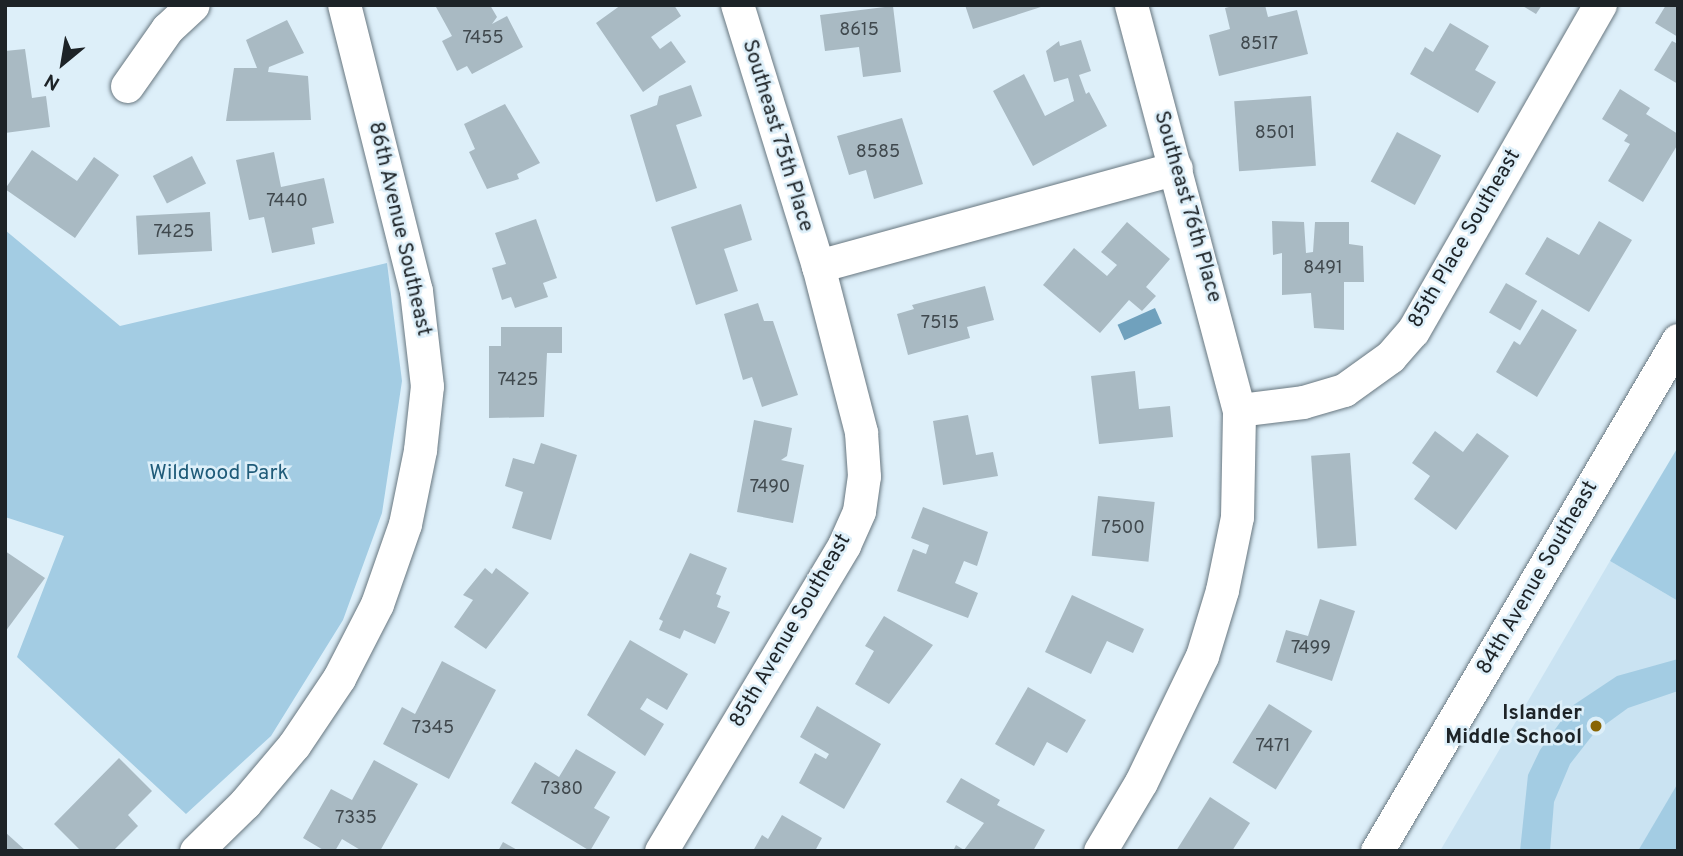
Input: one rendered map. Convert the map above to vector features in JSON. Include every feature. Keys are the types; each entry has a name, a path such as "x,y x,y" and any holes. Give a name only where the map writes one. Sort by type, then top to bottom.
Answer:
{"street":[{"path":"127,86 167,29 192,5"},
{"name":"86th Avenue Southeast","path":"196,851 245,803 294,745 339,678 377,604 405,524 420,450 427,386 416,291 344,5"},
{"name":"Southeast 75th Place","path":"737,5 818,266"},
{"name":"Southeast 76th Place","path":"1131,5 1239,410"},
{"name":"85th Place Southeast","path":"1239,410 1303,402 1343,390 1390,357 1413,331 1600,5"},
{"path":"818,266 1176,168"},
{"name":"85th Avenue Southeast","path":"661,851 844,545 859,511 864,476 861,432 818,266"},
{"name":"84th Avenue Southeast","path":"1377,851 1678,340"},
{"path":"1100,851 1170,725 1206,643 1237,517 1239,410"}],"shaded area":[{"path":"1155,308 1162,324 1124,340 1118,325"},
{"name":"Islander Middle School","path":"1610,561 1678,601 1678,851 1440,851"}],"green space":[{"name":"Wildwood Park","path":"5,230 120,326 387,263 402,381 382,513 343,620 271,736 186,814 17,657 64,536 5,517"},
{"path":"1678,447 1678,601 1610,561"},
{"path":"1678,659 1678,691 1628,708 1595,732 1570,764 1554,802 1550,851 1520,851 1528,775 1540,750 1572,706 1617,676"},
{"path":"1678,783 1678,851 1638,851"}],"building":[{"path":"490,5 497,17 492,24 507,16 523,47 472,74 467,66 457,71 442,41 452,36 436,7"},
{"path":"621,5 674,5 681,16 651,37 660,49 671,41 686,62 643,92 596,23"},
{"path":"965,5 1043,5 1044,6 973,29"},
{"path":"1265,5 1268,17 1297,10 1308,54 1219,76 1209,35 1230,29 1225,8"},
{"path":"1521,5 1542,5 1536,14"},
{"path":"1666,5 1678,5 1678,37 1655,23"},
{"path":"893,6 901,72 863,77 859,47 825,51 820,15"},
{"path":"287,20 304,53 269,67 268,72 308,76 311,120 226,121 234,68 257,68 246,40"},
{"path":"1450,23 1489,46 1475,70 1496,82 1478,113 1410,74 1425,47 1433,52"},
{"path":"1081,40 1091,71 1079,75 1086,94 1089,92 1107,126 1033,166 993,91 1024,74 1045,116 1074,101 1068,78 1054,82 1046,51 1059,41 1060,46"},
{"path":"1672,41 1678,44 1678,84 1654,70"},
{"path":"25,49 32,98 46,96 50,127 5,133 5,51"},
{"path":"691,85 702,116 676,125 697,188 656,202 630,115 657,105 659,96"},
{"path":"1620,89 1650,108 1646,114 1678,134 1678,144 1643,202 1608,181 1630,144 1624,141 1628,135 1602,119"},
{"path":"1311,96 1316,166 1239,171 1234,101"},
{"path":"505,104 540,163 517,174 519,179 487,189 469,152 475,149 464,124"},
{"path":"902,118 923,184 874,199 866,170 849,175 837,136"},
{"path":"1397,132 1441,155 1415,205 1371,181"},
{"path":"32,150 77,181 94,157 119,175 75,238 5,189"},
{"path":"274,152 281,187 324,178 334,223 312,228 315,244 272,253 264,217 249,220 236,160"},
{"path":"192,156 206,184 167,204 153,176"},
{"path":"741,204 752,240 724,249 738,291 696,305 671,227"},
{"path":"210,212 212,251 138,255 136,216"},
{"path":"536,219 557,278 543,283 548,297 515,308 511,297 502,300 492,268 506,264 495,233"},
{"path":"1272,221 1304,222 1306,253 1313,252 1315,222 1349,222 1349,244 1363,246 1364,282 1344,282 1344,330 1314,328 1311,293 1282,295 1282,253 1273,255"},
{"path":"1599,221 1632,240 1589,312 1525,274 1547,237 1579,255"},
{"path":"1127,222 1170,259 1146,287 1156,296 1142,311 1129,300 1100,333 1043,285 1074,248 1107,276 1117,265 1101,252"},
{"path":"1506,283 1537,301 1520,330 1489,312"},
{"path":"985,286 994,320 967,327 970,338 908,355 897,314 914,309 912,305"},
{"path":"758,303 764,321 773,321 798,395 762,407 752,377 743,380 724,314"},
{"path":"1542,309 1577,330 1537,397 1496,372 1514,341 1520,345"},
{"path":"501,327 562,327 562,353 547,353 544,417 489,418 489,346 501,346"},
{"path":"1135,371 1139,409 1170,406 1173,437 1099,444 1091,376"},
{"path":"968,415 976,455 993,452 998,476 943,485 933,421"},
{"path":"754,420 792,428 787,456 781,460 804,465 793,523 737,512"},
{"path":"1435,431 1463,452 1477,433 1509,456 1456,530 1414,499 1430,476 1412,463"},
{"path":"541,443 577,455 551,540 512,528 523,492 505,486 513,458 534,464"},
{"path":"1350,453 1356,546 1318,548 1311,456"},
{"path":"1098,496 1155,502 1148,562 1092,556"},
{"path":"923,507 988,532 977,566 964,561 955,583 978,593 968,618 897,591 913,549 926,554 929,545 911,538"},
{"path":"5,551 45,578 5,632"},
{"path":"690,553 727,568 716,594 721,596 717,607 730,612 715,644 684,630 680,639 659,630 663,621 659,619"},
{"path":"485,568 492,574 496,568 529,593 486,649 454,627 473,600 463,595"},
{"path":"1072,595 1144,629 1133,653 1107,641 1091,674 1045,652"},
{"path":"1320,599 1355,611 1332,681 1276,662 1286,630 1308,636"},
{"path":"884,616 933,645 889,704 855,684 874,651 865,646"},
{"path":"630,640 688,674 667,710 647,698 640,709 664,724 645,756 587,715"},
{"path":"442,661 496,690 449,779 383,744 402,707 415,714"},
{"path":"1028,687 1086,720 1067,753 1047,742 1034,766 995,744"},
{"path":"1269,704 1312,731 1276,790 1232,763"},
{"path":"817,706 881,744 844,809 799,783 815,753 826,759 829,754 800,737"},
{"path":"576,749 616,772 594,808 610,817 590,851 511,803 535,762 559,777"},
{"path":"119,758 152,791 128,815 138,826 113,851 81,851 54,824"},
{"path":"374,760 418,784 380,851 362,851 342,839 335,851 325,851 303,838 331,789 352,800"},
{"path":"961,778 1000,800 997,805 1045,830 1033,851 953,851 956,845 964,850 984,823 946,802"},
{"path":"1210,797 1250,823 1232,851 1176,851"},
{"path":"782,815 822,838 815,851 753,851 762,835 768,839"},
{"path":"5,832 26,851 5,851"},
{"path":"503,842 519,851 498,851"}],"place":[{"name":"Islander Middle School","path":"1596,726"}]}
